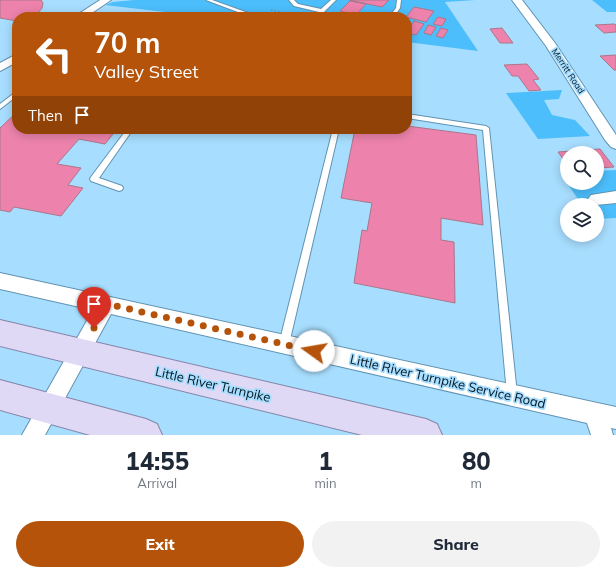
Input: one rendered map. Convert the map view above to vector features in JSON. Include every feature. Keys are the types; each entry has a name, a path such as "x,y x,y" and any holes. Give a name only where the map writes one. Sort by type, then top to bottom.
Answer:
{"main road":[{"name":"Little River Turnpike","path":"0,333 426,435"},
{"path":"0,396 140,434"}],"street":[{"path":"87,12 106,0"},
{"name":"Merritt Road","path":"517,0 551,45 614,139"},
{"path":"0,68 12,61"},
{"path":"604,198 616,197"},
{"name":"Little River Turnpike Service Road","path":"0,280 605,416"},
{"path":"33,435 107,304"},
{"path":"602,435 605,416"}],"lane":[{"path":"208,0 242,12"},
{"path":"291,0 296,5 322,11 334,0"},
{"path":"395,12 398,8 399,0"},
{"path":"0,107 12,97"},
{"path":"412,117 486,128 512,395"},
{"path":"119,188 94,179 126,134"},
{"path":"284,344 335,134"}],"path":[{"path":"266,9 279,12"}],"shaded area":[{"path":"134,0 475,0 445,2 478,51 412,43 412,12 165,12 105,5 113,2"},
{"path":"592,0 616,0 616,12 607,12"},
{"path":"562,90 559,99 544,100 552,115 575,120 590,136 538,139 506,93"},
{"path":"616,170 616,218 604,219 604,198 577,198 572,190 604,190 604,171"}],"building":[{"path":"0,0 41,0 43,3 39,12 12,12 12,20 0,18"},
{"path":"349,0 389,0 382,7"},
{"path":"350,1 366,4 359,12 340,11"},
{"path":"414,7 434,11 426,22 412,18 412,12 410,12"},
{"path":"438,17 446,19 442,26 433,24"},
{"path":"414,21 424,24 416,35 412,34 412,24"},
{"path":"428,25 436,27 431,35 424,33"},
{"path":"595,25 616,25 616,32 604,33"},
{"path":"441,28 448,30 443,38 436,36"},
{"path":"502,28 513,43 500,43 490,29"},
{"path":"616,55 616,70 614,70 600,56"},
{"path":"527,64 539,79 533,80 541,90 529,91 518,76 512,76 504,65"},
{"path":"12,117 12,134 113,134 105,144 79,139 57,164 81,168 68,185 83,188 61,216 14,207 10,212 0,210 0,128"},
{"path":"412,127 476,135 483,225 441,218 441,240 454,242 455,303 354,283 362,230 367,231 372,203 341,198 354,134 412,134"},
{"path":"604,154 614,167 604,168"}],"route":[{"path":"94,328 107,304 314,351"}]}
